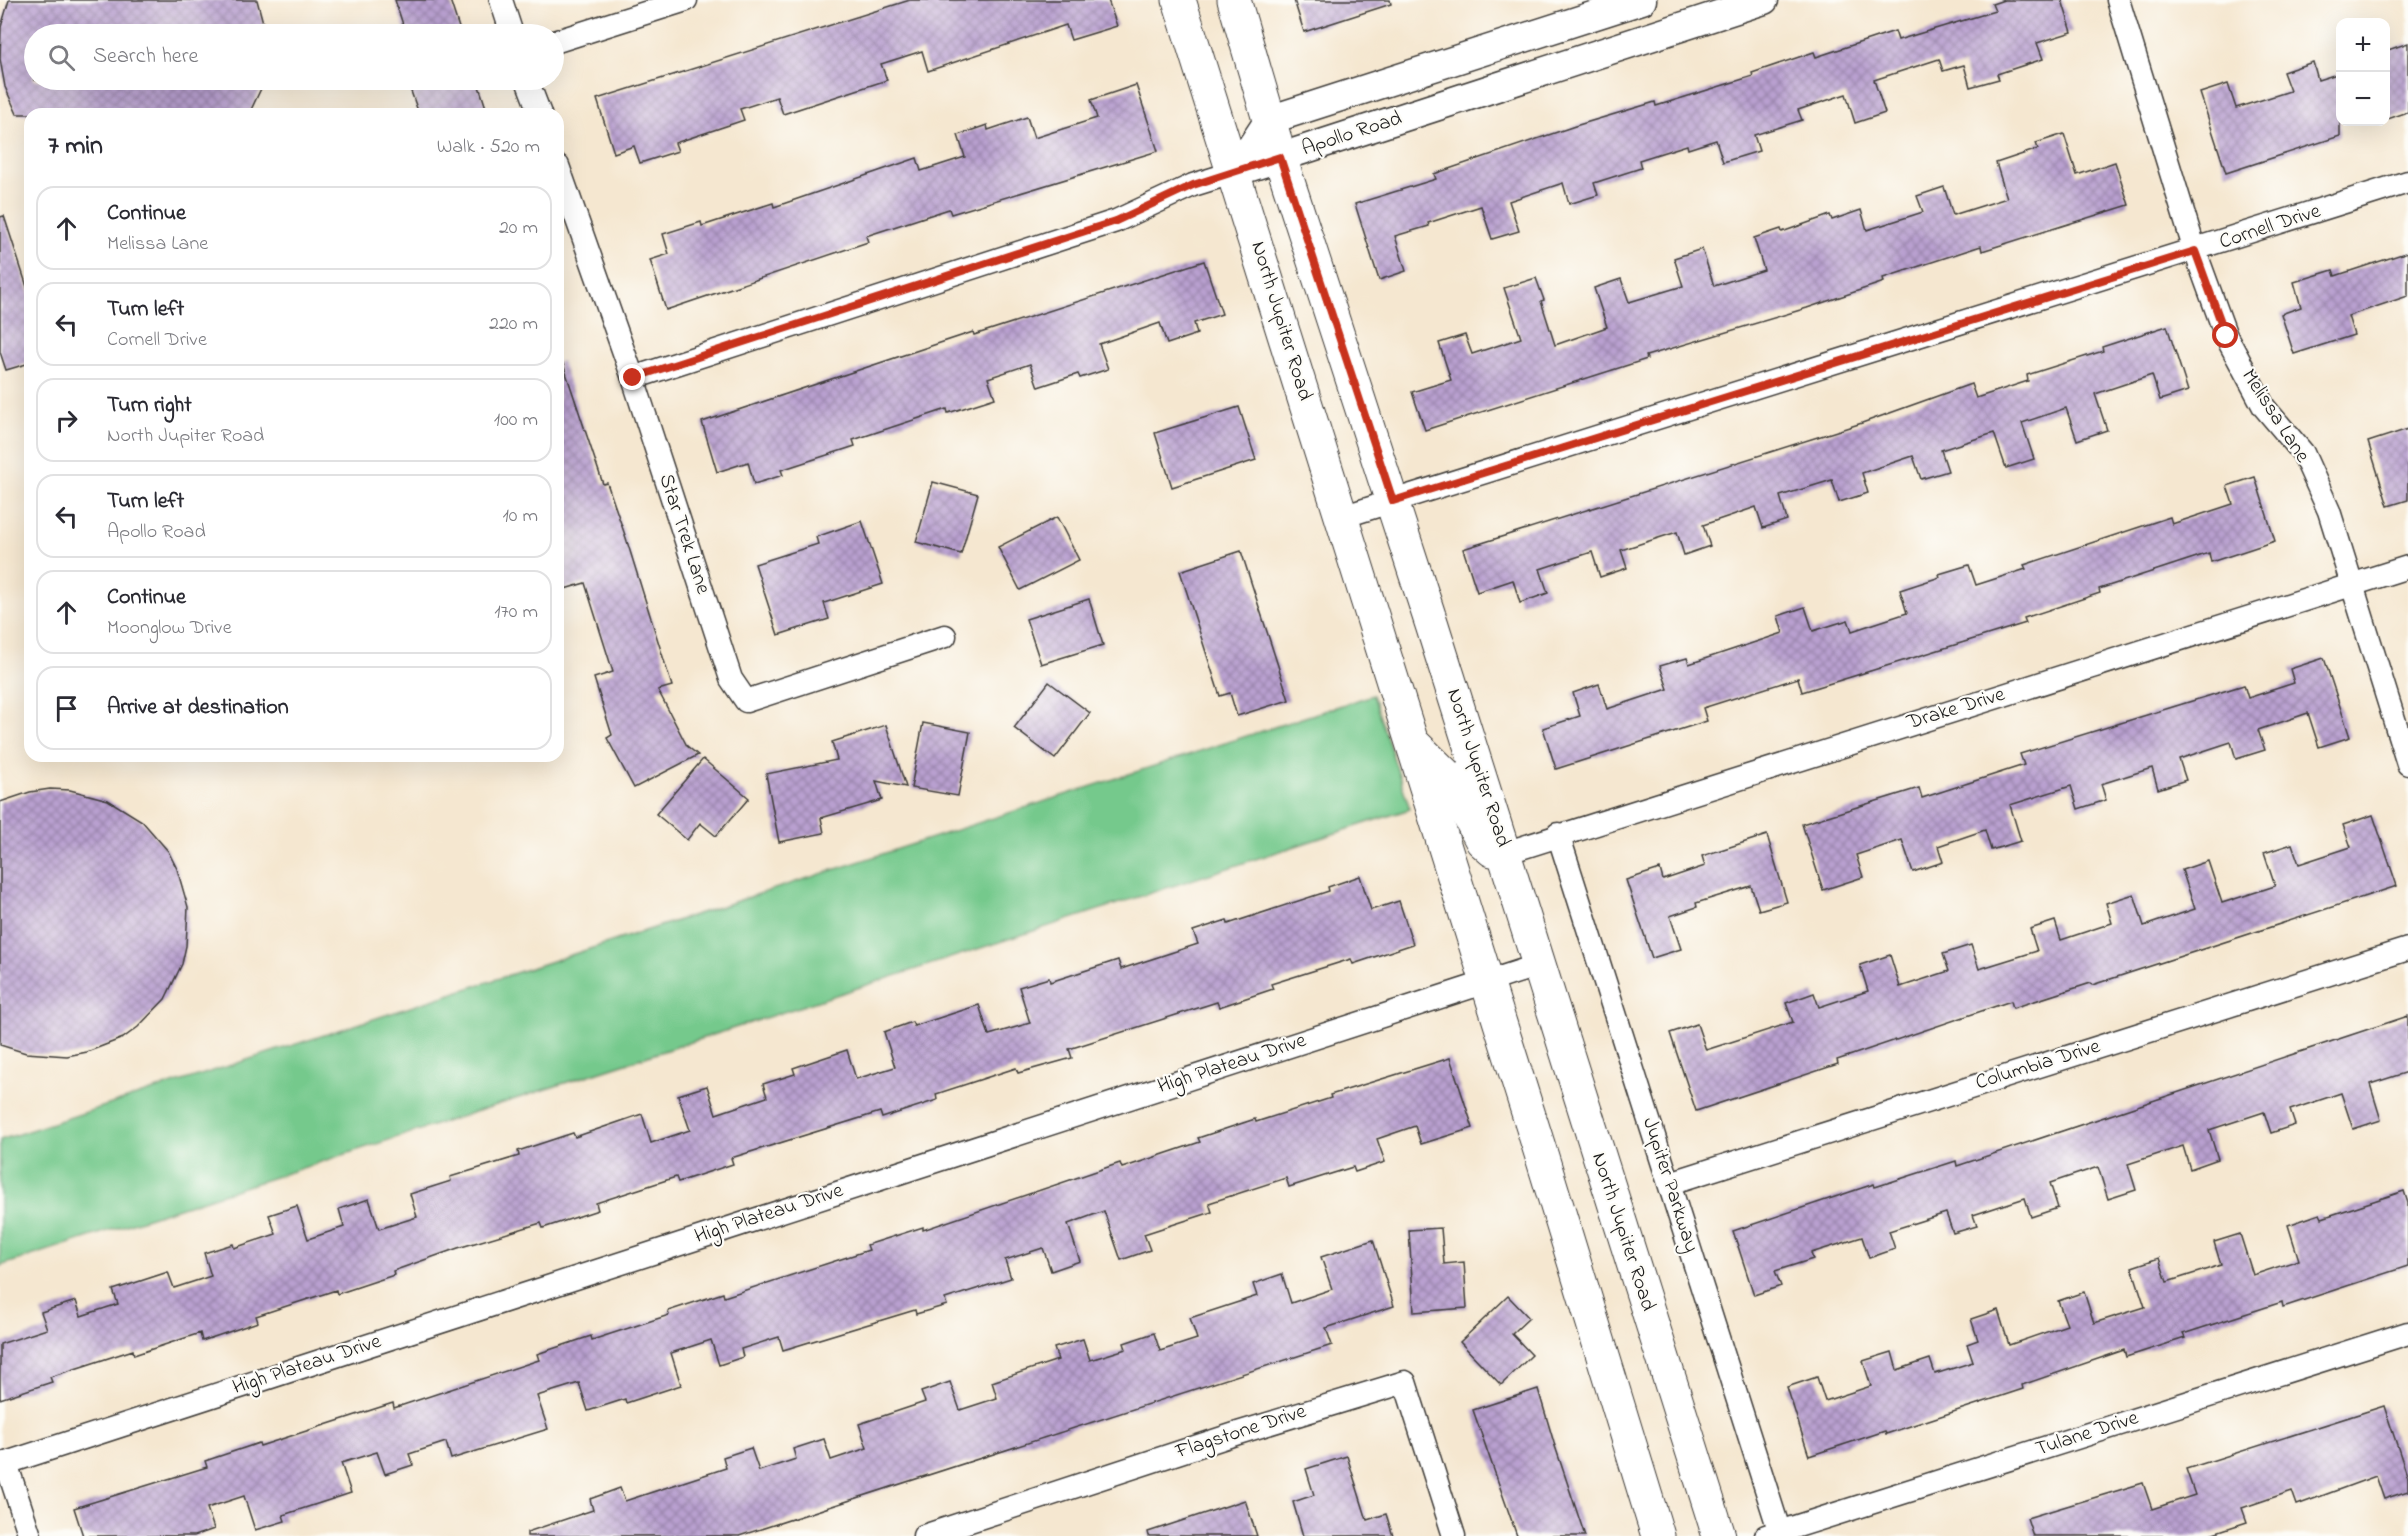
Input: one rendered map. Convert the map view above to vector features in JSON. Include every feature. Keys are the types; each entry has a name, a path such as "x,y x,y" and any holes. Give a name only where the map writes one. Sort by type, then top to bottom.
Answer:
{"main road":[{"name":"North Jupiter Road","path":"1179,0 1235,172 1658,1536"},
{"name":"North Jupiter Road","path":"1234,0 1280,157 1393,501 1719,1536"},
{"path":"1410,739 1449,778 1482,841 1494,852 1505,853"}],"street":[{"path":"501,0 509,24"},
{"path":"564,39 686,0"},
{"name":"Apollo Road","path":"1269,120 1642,0"},
{"name":"Apollo Road","path":"1235,172 1764,0"},
{"name":"Melissa Lane","path":"2118,0 2195,251 2226,336 2264,406 2303,453 2330,510 2408,764"},
{"path":"532,90 538,108"},
{"path":"633,378 1116,221 1193,185 1235,172 1269,120"},
{"name":"Cornell Drive","path":"1342,517 2195,251 2408,182"},
{"name":"Star Trek Lane","path":"564,183 633,378 731,679 746,701 945,636"},
{"name":"Drake Drive","path":"1505,853 1558,834 2408,567"},
{"name":"Jupiter Parkway","path":"1558,834 1670,1183 1776,1534"},
{"name":"Columbia Drive","path":"1670,1183 2408,949"},
{"name":"High Plateau Drive","path":"3,1464 1539,965"},
{"name":"Tulane Drive","path":"1776,1534 2408,1333"},
{"name":"Flagstone Drive","path":"924,1536 1238,1432 1405,1382 1454,1536"},
{"path":"3,1464 30,1536"}],"green space":[{"path":"1373,695 1410,809 0,1266 0,1140"}],"building":[{"path":"9,0 257,0 263,24 24,24 24,90 260,90 252,108 24,108 24,114 17,114 5,87 0,59 1,27"},
{"path":"395,0 450,0 458,24 403,24"},
{"path":"910,0 1108,0 1117,26 1071,40 1066,25 928,71 922,51 881,64 887,80 783,114 777,97 740,109 744,120 675,143 678,151 640,163 634,146 614,153 597,99"},
{"path":"1294,0 1390,0 1391,4 1304,32"},
{"path":"2004,0 2062,0 2072,32 2037,43 2043,59 1997,74 1999,79 1970,87 1964,65 1943,71 1939,59 1874,80 1885,113 1855,123 1846,94 1798,110 1802,120 1754,135 1759,151 1723,162 1716,140 1688,149 1687,145 1639,160 1641,168 1594,183 1598,195 1569,204 1563,183 1509,201 1519,231 1492,239 1481,206 1428,223 1429,226 1395,236 1406,271 1379,280 1355,204 1436,179 1434,174 1575,126 1655,102 1656,106 1753,76 1752,73 1814,52 1816,57 1895,31 1898,40 1995,11 1992,4"},
{"path":"2408,43 2408,112 2390,118 2390,72 2390,49"},
{"path":"2313,62 2318,80 2336,74 2336,126 2340,126 2340,136 2226,173 2200,93 2228,84 2236,108 2290,91 2283,72"},
{"path":"1136,85 1158,151 951,214 949,209 866,236 868,242 666,310 650,260 669,254 663,234 701,222 702,226 773,203 774,207 917,158 921,171 965,157 958,135 987,125 988,130 1027,117 1034,138 1097,118 1091,100"},
{"path":"411,90 480,90 486,108 417,108"},
{"path":"2064,134 2077,175 2115,162 2129,205 1982,251 1981,246 1883,278 1884,282 1807,308 1646,356 1647,359 1425,430 1412,392 1451,380 1439,343 1465,335 1472,354 1521,338 1504,288 1536,278 1555,345 1607,327 1594,288 1621,279 1629,302 1683,286 1674,258 1702,249 1714,286 1764,270 1754,238 1781,229 1782,232 1830,215 1832,220 1861,210 1867,230 1923,212 1917,196 1944,187 1953,215 2007,198 1996,163 2038,149 2036,143"},
{"path":"4,216 24,278 24,365 6,370 0,352 0,217"},
{"path":"2408,252 2408,296 2348,316 2354,335 2294,354 2281,314 2301,307 2294,282 2333,270 2335,276"},
{"path":"1204,261 1222,314 1194,323 1197,334 1167,344 1160,323 1099,344 1108,369 1080,378 1078,374 1038,387 1030,364 988,378 995,398 948,413 947,409 853,440 855,446 781,470 783,475 754,484 748,462 717,472 702,422 973,332 974,335"},
{"path":"2167,326 2188,391 2160,400 2152,375 2095,394 2107,430 2077,440 2066,408 2022,423 2034,459 2006,468 1994,433 1941,450 1948,471 1921,479 1913,456 1862,473 1868,493 1839,502 1832,480 1780,496 1787,520 1763,528 1756,507 1703,525 1710,546 1684,555 1677,532 1621,550 1627,568 1600,577 1592,552 1540,569 1548,593 1520,603 1513,580 1477,592 1463,549 1862,423 1971,384 1976,398 2028,381 2027,375 2103,351 2102,347"},
{"path":"564,367 603,484 607,483 626,538 672,686 658,690 687,746 698,755 634,788 607,738 612,735 594,678 613,672 585,583 564,589"},
{"path":"1239,407 1256,460 1172,487 1155,433"},
{"path":"2408,429 2408,500 2388,506 2368,442"},
{"path":"2255,477 2275,541 2211,562 2209,553 2099,589 2100,593 2024,618 2026,623 1802,692 1798,678 1703,708 1707,721 1556,769 1543,728 1580,716 1573,693 1599,684 1607,709 1668,689 1660,666 1687,658 1689,664 1783,633 1778,616 1805,607 1813,631 1848,620 1852,631 1907,613 1900,590 1940,577 1939,574 1969,565 1976,585 2026,569 2024,565 2170,517 2172,524 2233,504 2227,486"},
{"path":"933,482 978,494 961,554 916,542"},
{"path":"1057,517 1079,560 1020,590 998,547"},
{"path":"862,521 883,584 824,603 829,619 778,635 755,564 818,544 816,537"},
{"path":"1241,551 1289,700 1237,716 1230,693 1220,696 1180,571"},
{"path":"1089,599 1103,645 1041,664 1026,619"},
{"path":"2324,658 2350,737 2319,747 2308,713 2258,730 2265,750 2236,759 2231,742 2179,759 2186,780 2158,789 2152,768 2101,784 2106,800 2078,809 2071,786 2010,805 2021,841 1991,850 1985,830 1938,846 1943,862 1913,872 1902,840 1856,855 1863,877 1823,890 1802,824 1919,788 1922,798 2024,765 2020,754 2244,685 2248,698 2294,683 2290,669"},
{"path":"1049,682 1090,713 1055,759 1014,728"},
{"path":"923,723 970,732 958,796 911,788"},
{"path":"886,725 906,787 876,781 882,800 821,818 824,833 779,842 766,774 837,760 832,742"},
{"path":"703,759 749,798 716,836 700,823 687,840 656,814"},
{"path":"50,789 70,790 108,800 142,821 168,851 177,869 188,907 186,946 182,964 165,999 138,1027 123,1038 87,1052 67,1056 26,1053 0,1045 0,802 30,792"},
{"path":"2373,815 2397,886 2092,985 2091,983 2013,1008 2011,1001 1837,1060 1838,1064 1696,1111 1670,1033 1697,1024 1706,1050 1793,1022 1786,1003 1814,993 1819,1007 1868,991 1860,965 1890,955 1900,987 1949,971 1943,954 1971,945 1979,969 2037,951 2030,929 2055,921 2061,940 2112,923 2106,903 2134,894 2144,926 2195,909 2182,870 2208,861 2222,903 2275,886 2264,853 2292,844 2299,864 2351,847 2343,825"},
{"path":"1767,835 1787,902 1759,910 1751,886 1696,903 1697,907 1670,916 1681,949 1652,958 1626,880 1660,869 1663,880 1705,866 1702,856"},
{"path":"1360,876 1371,910 1399,901 1413,944 1353,964 1351,959 1271,984 1273,989 1219,1007 1217,1002 1069,1049 1072,1058 1018,1073 1016,1068 936,1094 937,1100 882,1118 880,1112 731,1158 733,1164 678,1182 676,1177 596,1203 598,1210 543,1228 541,1223 458,1248 393,1271 394,1275 337,1294 336,1290 256,1316 258,1322 202,1341 200,1333 134,1355 133,1350 50,1377 52,1382 0,1399 0,1344 47,1329 41,1312 76,1301 81,1316 118,1304 113,1290 168,1272 174,1288 211,1276 204,1253 233,1244 234,1248 276,1234 269,1215 297,1206 308,1239 344,1227 339,1209 369,1199 379,1229 417,1217 410,1194 451,1181 450,1177 519,1156 518,1151 573,1133 575,1137 642,1114 651,1143 690,1130 678,1095 707,1086 716,1114 767,1097 763,1084 795,1074 793,1068 847,1050 856,1079 895,1067 884,1032 912,1022 914,1026 979,1005 989,1035 1030,1023 1019,987 1049,978 1050,982 1118,960 1121,969 1198,944 1193,931 1227,920 1228,924 1329,891 1328,887"},
{"path":"2408,1016 2408,1072 2370,1084 2381,1120 2353,1129 2341,1093 2290,1110 2295,1125 2271,1133 2264,1112 2209,1130 2218,1159 2190,1169 2183,1146 2128,1164 2136,1190 2108,1199 2098,1167 2050,1183 2058,1208 2031,1217 2025,1198 1973,1215 1977,1226 1953,1233 1946,1213 1889,1231 1895,1249 1869,1258 1862,1237 1811,1253 1813,1259 1775,1271 1781,1286 1754,1295 1733,1231 1874,1184 1875,1187 1956,1161 1957,1166"},
{"path":"1450,1058 1473,1128 1421,1144 1415,1126 1377,1139 1385,1162 1355,1172 1353,1167 1289,1187 1286,1178 1209,1203 1212,1212 1144,1234 1150,1250 1121,1260 1104,1211 1068,1224 1080,1261 1051,1271 1043,1248 1005,1260 1011,1278 945,1299 947,1305 916,1314 915,1310 783,1350 779,1337 741,1349 743,1357 719,1365 711,1340 671,1353 681,1385 626,1403 625,1399 588,1411 579,1383 537,1396 548,1429 451,1459 446,1442 409,1454 413,1465 385,1474 377,1452 341,1463 351,1493 283,1515 285,1521 255,1530 244,1496 207,1508 214,1529 194,1536 83,1536 74,1508 207,1467 205,1461 259,1443 260,1446 393,1403 394,1408 539,1360 537,1354 591,1336 592,1340 669,1315 668,1311 723,1293 724,1297 869,1250 867,1245 923,1227 923,1230 1120,1163 1122,1168 1200,1142 1198,1138 1255,1119 1256,1122 1331,1098 1330,1095"},
{"path":"2404,1191 2408,1203 2408,1266 2283,1307 2282,1302 2183,1334 2185,1338 2126,1357 2124,1350 2022,1385 2023,1389 1886,1434 1885,1431 1809,1456 1787,1387 1817,1377 1825,1401 1871,1386 1863,1361 1892,1352 1897,1370 1930,1359 1935,1374 1973,1362 1967,1344 1978,1340 1971,1319 1998,1310 2009,1345 2067,1325 2058,1301 2084,1292 2094,1323 2145,1307 2132,1267 2159,1258 2167,1282 2221,1265 2214,1242 2240,1234 2253,1275 2299,1260 2288,1225 2320,1214 2322,1218"},
{"path":"1441,1228 1444,1264 1464,1262 1467,1308 1414,1312 1409,1230"},
{"path":"1373,1240 1394,1306 1326,1328 1332,1345 739,1536 527,1536 527,1532 593,1510 590,1499 620,1488 625,1501 726,1468 723,1457 751,1448 759,1471 796,1459 793,1449 824,1439 831,1460 867,1448 859,1424 925,1402 921,1392 950,1382 960,1410 997,1398 992,1382 1058,1360 1054,1348 1083,1339 1090,1360 1126,1349 1124,1343 1154,1333 1160,1351 1197,1339 1190,1318 1257,1296 1253,1284 1282,1274 1291,1303 1332,1289 1321,1257"},
{"path":"1508,1296 1529,1318 1512,1334 1532,1355 1501,1385 1460,1342"},
{"path":"1538,1389 1585,1536 1517,1536 1473,1410"},
{"path":"2384,1406 2408,1478 2408,1491 2384,1499 2376,1476 2297,1505 2292,1491 2242,1508 2247,1522 2204,1536 2033,1536 2027,1518 2143,1483 2152,1509 2195,1495 2186,1469"},
{"path":"1347,1456 1367,1520 1386,1514 1393,1536 1303,1536 1293,1502 1314,1495 1306,1469"},
{"path":"1245,1500 1257,1536 1149,1536 1148,1532"}],"route":[{"path":"633,378 1116,221 1193,185 1280,157 1393,501 2195,251 2226,336"}]}
